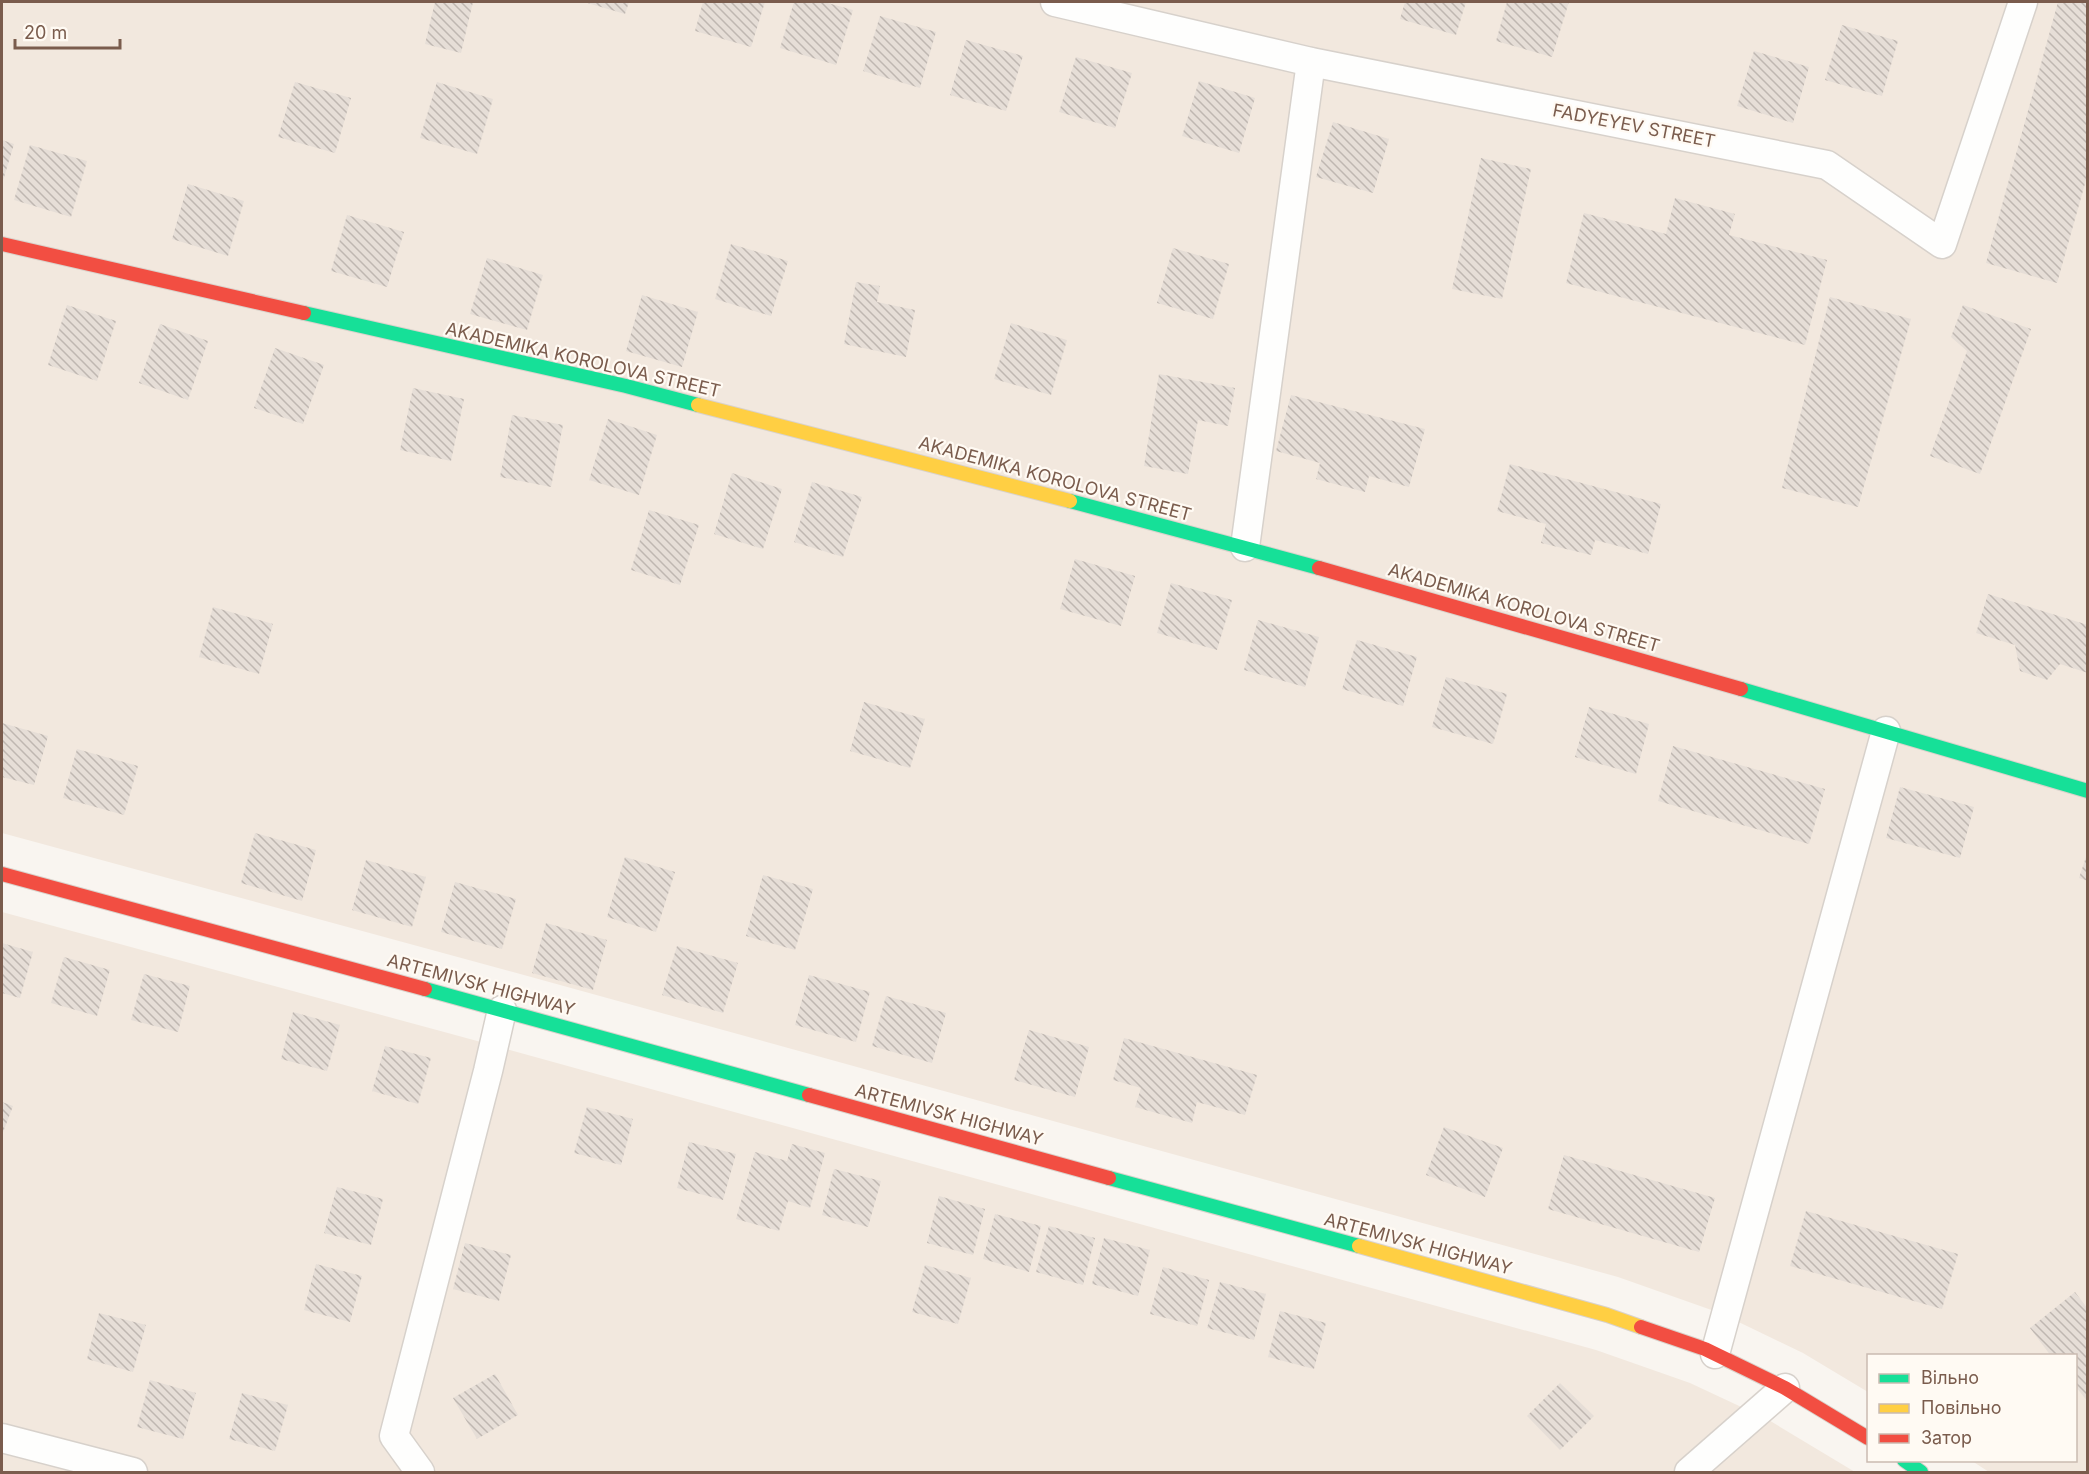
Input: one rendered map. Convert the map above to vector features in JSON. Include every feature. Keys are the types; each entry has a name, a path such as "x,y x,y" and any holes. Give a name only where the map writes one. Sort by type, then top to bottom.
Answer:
{"street":[{"name":"FADYEYEV STREET","path":"1055,2 1311,62 1827,165 1942,244 2023,2"},
{"path":"1245,547 1311,62"},
{"name":"AKADEMIKA KOROLOVA STREET","path":"2,244 626,386 1245,547 2088,791"},
{"path":"1715,1354 1886,731"},
{"name":"ARTEMIVSK HIGHWAY","path":"2,874 1606,1315 1705,1349 1785,1388 1867,1437"},
{"path":"420,1473 394,1436 489,1071 502,1010"},
{"path":"1689,1473 1785,1388"},
{"path":"2,1438 132,1473"},
{"path":"1905,1462 1921,1473"}],"shaded area":[{"path":"2,2 2087,2 2087,1472 1989,1472 1974,1462 2077,1462 2077,1354 1867,1354 1867,1391 1803,1353 1720,1313 1618,1277 2,833"},
{"path":"2,912 1596,1350 1690,1383 1767,1419 1855,1472 2,1472"}],"building":[{"path":"435,2 473,2 461,53 425,44"},
{"path":"584,2 629,2 625,14"},
{"path":"703,2 765,2 751,47 695,31"},
{"path":"794,2 824,2 853,10 836,65 780,48"},
{"path":"1405,2 1466,2 1456,35 1400,19"},
{"path":"1507,2 1569,2 1552,57 1496,41"},
{"path":"2058,2 2088,3 2088,173 2057,283 1986,263"},
{"path":"880,16 936,32 920,88 863,71"},
{"path":"1842,25 1898,41 1882,96 1825,80"},
{"path":"966,40 1023,56 1006,111 950,95"},
{"path":"1754,51 1809,67 1793,123 1737,106"},
{"path":"1076,57 1132,73 1115,128 1059,112"},
{"path":"1199,81 1255,98 1239,153 1182,136"},
{"path":"295,82 351,98 335,153 278,137"},
{"path":"437,82 493,99 477,154 420,138"},
{"path":"1333,122 1389,139 1373,193 1316,177"},
{"path":"2,140 14,144 2,184"},
{"path":"30,145 87,161 71,217 14,200"},
{"path":"1481,158 1531,169 1502,299 1452,289"},
{"path":"188,184 244,201 228,256 172,239"},
{"path":"1675,198 1735,214 1729,235 1827,260 1805,345 1566,283 1584,213 1666,234"},
{"path":"347,215 404,232 387,287 331,271"},
{"path":"731,244 788,261 771,316 715,299"},
{"path":"1173,248 1229,264 1213,319 1157,303"},
{"path":"487,258 543,275 527,330 470,314"},
{"path":"856,282 880,286 877,302 915,310 906,357 844,344"},
{"path":"642,295 698,312 682,367 626,351"},
{"path":"1830,297 1911,319 1858,507 1782,488"},
{"path":"67,305 116,321 97,381 48,365"},
{"path":"1963,305 2031,329 1980,474 1930,456 1967,351 1951,337"},
{"path":"1011,323 1067,340 1051,395 994,379"},
{"path":"160,324 208,341 188,400 139,383"},
{"path":"275,348 324,365 303,424 254,408"},
{"path":"1159,374 1235,388 1228,426 1198,420 1188,474 1144,466"},
{"path":"413,388 464,399 451,461 400,450"},
{"path":"1291,395 1425,429 1409,487 1369,476 1365,492 1316,479 1320,463 1276,451"},
{"path":"512,415 563,425 551,487 500,477"},
{"path":"608,419 657,435 639,495 589,480"},
{"path":"1510,464 1661,504 1648,554 1595,540 1591,555 1541,543 1546,524 1497,511"},
{"path":"732,473 782,489 763,549 714,534"},
{"path":"812,482 862,497 843,557 794,542"},
{"path":"649,510 699,525 680,585 631,570"},
{"path":"1075,559 1135,576 1121,626 1060,609"},
{"path":"1171,583 1232,600 1217,650 1157,633"},
{"path":"1988,594 2088,625 2088,673 2060,664 2047,680 2020,671 2015,645 1976,633"},
{"path":"213,607 273,624 259,674 199,657"},
{"path":"1258,620 1319,637 1305,687 1244,670"},
{"path":"1357,640 1417,657 1403,706 1342,689"},
{"path":"1446,677 1507,694 1493,744 1432,727"},
{"path":"864,702 925,719 910,768 850,751"},
{"path":"1589,707 1649,724 1636,774 1575,757"},
{"path":"2,723 48,736 34,785 2,777"},
{"path":"1673,746 1825,789 1809,844 1658,801"},
{"path":"77,749 138,766 124,815 63,798"},
{"path":"1900,787 1974,807 1960,858 1886,838"},
{"path":"255,833 316,850 302,901 241,883"},
{"path":"2088,851 2088,881 2079,878"},
{"path":"625,857 675,872 656,932 607,917"},
{"path":"366,860 426,877 412,927 352,910"},
{"path":"763,875 813,889 795,950 746,936"},
{"path":"455,882 516,899 502,949 441,932"},
{"path":"546,923 607,940 593,990 532,973"},
{"path":"2,943 33,952 20,998 2,993"},
{"path":"677,946 738,963 723,1013 662,995"},
{"path":"64,957 110,970 97,1016 51,1003"},
{"path":"144,974 190,986 178,1032 131,1020"},
{"path":"809,975 870,992 856,1042 795,1025"},
{"path":"886,996 946,1013 932,1063 872,1046"},
{"path":"293,1012 340,1025 327,1071 281,1059"},
{"path":"1029,1030 1089,1047 1075,1097 1014,1080"},
{"path":"1124,1038 1257,1075 1245,1115 1197,1102 1192,1123 1135,1107 1141,1088 1113,1080"},
{"path":"385,1046 431,1058 418,1104 372,1091"},
{"path":"2,1102 13,1106 2,1135"},
{"path":"587,1107 633,1119 621,1165 574,1153"},
{"path":"1444,1127 1503,1148 1485,1197 1426,1175"},
{"path":"689,1142 736,1154 723,1200 677,1188"},
{"path":"792,1144 825,1153 810,1208 788,1201 779,1231 736,1219 755,1152 787,1161"},
{"path":"1564,1155 1715,1198 1699,1252 1548,1209"},
{"path":"834,1169 881,1181 868,1227 822,1215"},
{"path":"337,1187 383,1199 371,1245 324,1233"},
{"path":"939,1196 985,1209 973,1255 927,1243"},
{"path":"1806,1211 1958,1254 1942,1309 1790,1266"},
{"path":"995,1214 1041,1226 1029,1272 983,1259"},
{"path":"1049,1226 1095,1238 1083,1285 1036,1272"},
{"path":"1104,1238 1150,1250 1138,1296 1092,1284"},
{"path":"465,1243 511,1255 499,1301 453,1289"},
{"path":"316,1264 362,1276 350,1322 304,1310"},
{"path":"925,1265 971,1278 958,1324 912,1312"},
{"path":"1163,1267 1209,1280 1197,1326 1150,1314"},
{"path":"1220,1282 1266,1294 1254,1340 1207,1328"},
{"path":"2075,1292 2088,1309 2088,1402 2077,1388 2077,1354 2050,1354 2030,1328"},
{"path":"1280,1311 1326,1323 1314,1369 1268,1357"},
{"path":"99,1313 146,1325 133,1372 87,1359"},
{"path":"495,1374 518,1415 477,1439 453,1398"},
{"path":"150,1380 196,1393 183,1439 137,1427"},
{"path":"1560,1383 1594,1416 1560,1450 1527,1416"},
{"path":"242,1393 288,1405 275,1451 229,1439"}],"traffic: fast":[{"path":"304,313 626,386 698,405"},
{"path":"1070,501 1319,568"},
{"path":"1741,689 2088,791"},
{"path":"425,989 809,1095"},
{"path":"1109,1178 1359,1246"},
{"path":"1907,1462 1921,1472"}],"traffic: slow":[{"path":"698,405 1070,501"},
{"path":"1359,1246 1607,1315 1641,1327"}],"traffic: jam":[{"path":"2,244 304,313"},
{"path":"1319,568 1741,689"},
{"path":"2,874 425,989"},
{"path":"809,1095 1109,1178"},
{"path":"1641,1327 1705,1349 1785,1388 1867,1437"}]}
